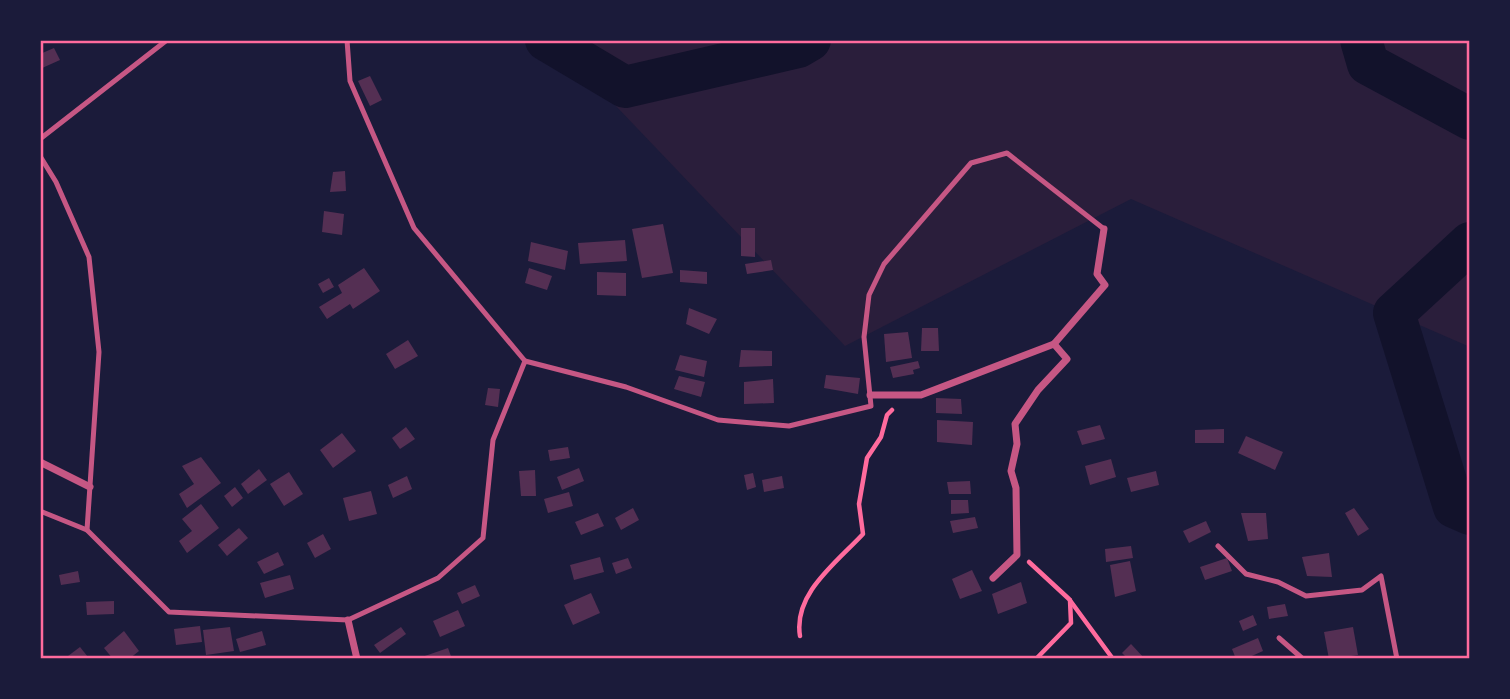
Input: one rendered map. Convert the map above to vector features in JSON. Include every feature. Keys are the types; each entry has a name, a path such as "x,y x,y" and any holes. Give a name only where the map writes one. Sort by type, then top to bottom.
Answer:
{"street":[{"path":"870,395 921,395 1054,344 1105,285 1097,274 1104,229"},
{"path":"993,578 1017,555 1016,488 1011,471 1017,444 1015,424 1038,390 1067,359 1054,344"},
{"path":"40,463 90,487"},
{"path":"348,620 357,659"}],"lane":[{"path":"40,139 167,40"},
{"path":"347,40 350,81 414,229 525,361 626,387 719,420 789,426 871,406 864,337 869,295 884,264 971,163 1007,153 1104,229"},
{"path":"40,156 56,182 89,257 99,352 87,530"},
{"path":"40,511 87,530 169,612 348,620 438,578 483,538 493,440 525,361"},
{"path":"1218,546 1245,574 1278,582 1306,596 1362,590 1381,576 1397,659"},
{"path":"1279,638 1303,659"}],"path":[{"path":"800,636 798,620 806,597 863,534 859,504 867,458 881,437 887,415 895,408"},
{"path":"1017,555 1033,564 1069,599 1112,659"},
{"path":"1036,659 1071,623 1069,599"}],"shaded area":[{"path":"553,40 1470,40 1470,347 1131,199 845,346"}],"building":[{"path":"54,48 60,60 40,69 40,54"},
{"path":"370,76 382,100 370,106 358,81"},
{"path":"345,171 346,191 330,192 333,172"},
{"path":"324,211 344,214 342,235 322,232"},
{"path":"663,224 673,273 642,278 632,229"},
{"path":"741,228 755,228 755,257 741,256"},
{"path":"625,240 627,261 580,264 578,243"},
{"path":"531,242 568,251 565,270 528,261"},
{"path":"771,260 773,270 747,274 745,264"},
{"path":"364,268 380,291 353,309 350,304 327,319 319,307 342,293 338,285"},
{"path":"529,268 552,276 547,290 525,283"},
{"path":"680,270 707,272 707,284 680,282"},
{"path":"597,272 626,273 626,296 597,295"},
{"path":"329,278 334,287 323,293 318,284"},
{"path":"689,308 717,319 709,334 686,324"},
{"path":"922,328 938,328 939,351 921,351"},
{"path":"908,332 912,358 886,362 884,334"},
{"path":"408,340 418,356 395,369 386,354"},
{"path":"741,350 772,351 772,366 739,367"},
{"path":"680,355 707,361 704,377 675,370"},
{"path":"918,361 920,368 913,370 914,374 893,378 890,367"},
{"path":"826,375 860,378 858,394 824,388"},
{"path":"679,376 705,382 701,397 674,389"},
{"path":"773,379 774,403 744,404 744,382"},
{"path":"488,388 500,389 498,407 485,405"},
{"path":"936,398 961,399 962,414 936,413"},
{"path":"937,420 973,422 972,445 937,442"},
{"path":"1100,425 1105,439 1082,445 1077,431"},
{"path":"406,427 415,439 400,449 392,438"},
{"path":"1224,429 1224,443 1195,443 1195,430"},
{"path":"342,433 356,451 333,468 320,450"},
{"path":"1246,436 1283,452 1275,470 1238,453"},
{"path":"568,447 570,458 550,461 548,450"},
{"path":"201,457 221,483 187,508 179,494 194,484 182,466"},
{"path":"1111,459 1116,477 1090,485 1085,466"},
{"path":"579,468 584,481 562,490 557,477"},
{"path":"259,469 267,480 248,494 241,484"},
{"path":"535,470 536,496 521,496 519,471"},
{"path":"1156,471 1159,485 1131,492 1127,478"},
{"path":"289,472 303,494 284,506 270,484"},
{"path":"753,473 756,487 747,490 744,475"},
{"path":"407,476 412,489 393,498 388,485"},
{"path":"782,476 784,488 764,492 762,480"},
{"path":"970,481 971,494 949,494 947,482"},
{"path":"235,487 243,498 232,507 224,496"},
{"path":"371,491 377,514 349,521 343,498"},
{"path":"569,492 573,506 548,513 544,499"},
{"path":"951,500 968,500 969,513 951,514"},
{"path":"201,504 219,528 187,553 179,541 192,531 182,519"},
{"path":"633,508 639,520 621,530 615,518"},
{"path":"1354,508 1369,529 1358,536 1345,513"},
{"path":"598,513 604,526 581,535 575,522"},
{"path":"1241,513 1266,513 1268,539 1248,541"},
{"path":"975,517 978,528 953,533 950,521"},
{"path":"1206,521 1211,532 1189,543 1183,531"},
{"path":"239,528 248,538 227,556 218,545"},
{"path":"323,534 331,549 315,558 307,543"},
{"path":"1131,546 1133,558 1106,562 1105,549"},
{"path":"278,552 284,565 264,574 257,562"},
{"path":"1329,553 1332,577 1307,576 1302,557"},
{"path":"600,557 604,572 574,580 570,565"},
{"path":"628,558 632,568 616,574 612,563"},
{"path":"1227,558 1232,571 1205,580 1200,567"},
{"path":"1130,561 1136,591 1115,597 1110,565"},
{"path":"972,570 982,591 960,599 952,579"},
{"path":"78,571 80,582 61,585 59,575"},
{"path":"290,575 294,589 265,598 260,583"},
{"path":"1021,582 1027,603 998,614 992,594"},
{"path":"475,585 480,596 462,604 457,593"},
{"path":"591,593 600,613 573,625 564,605"},
{"path":"114,601 114,614 87,615 86,602"},
{"path":"1285,604 1288,616 1269,619 1267,607"},
{"path":"458,610 465,626 440,637 433,621"},
{"path":"1253,615 1257,625 1243,631 1239,621"},
{"path":"200,626 202,642 176,645 174,629"},
{"path":"230,627 234,651 206,655 203,630"},
{"path":"401,627 406,634 380,653 374,645"},
{"path":"1353,627 1358,655 1329,659 1324,632"},
{"path":"124,631 139,651 129,659 113,659 104,648"},
{"path":"262,631 266,645 240,652 236,639"},
{"path":"1258,638 1263,651 1245,659 1236,659 1232,649"},
{"path":"1131,644 1145,659 1128,659 1122,653"},
{"path":"80,647 88,657 64,659"},
{"path":"448,648 452,659 419,659 419,658"}],"waterway":[{"path":"546,40 625,87 798,47 810,40"},
{"path":"1361,40 1368,64 1470,119"},
{"path":"1470,243 1394,313 1454,507 1470,514"}]}
